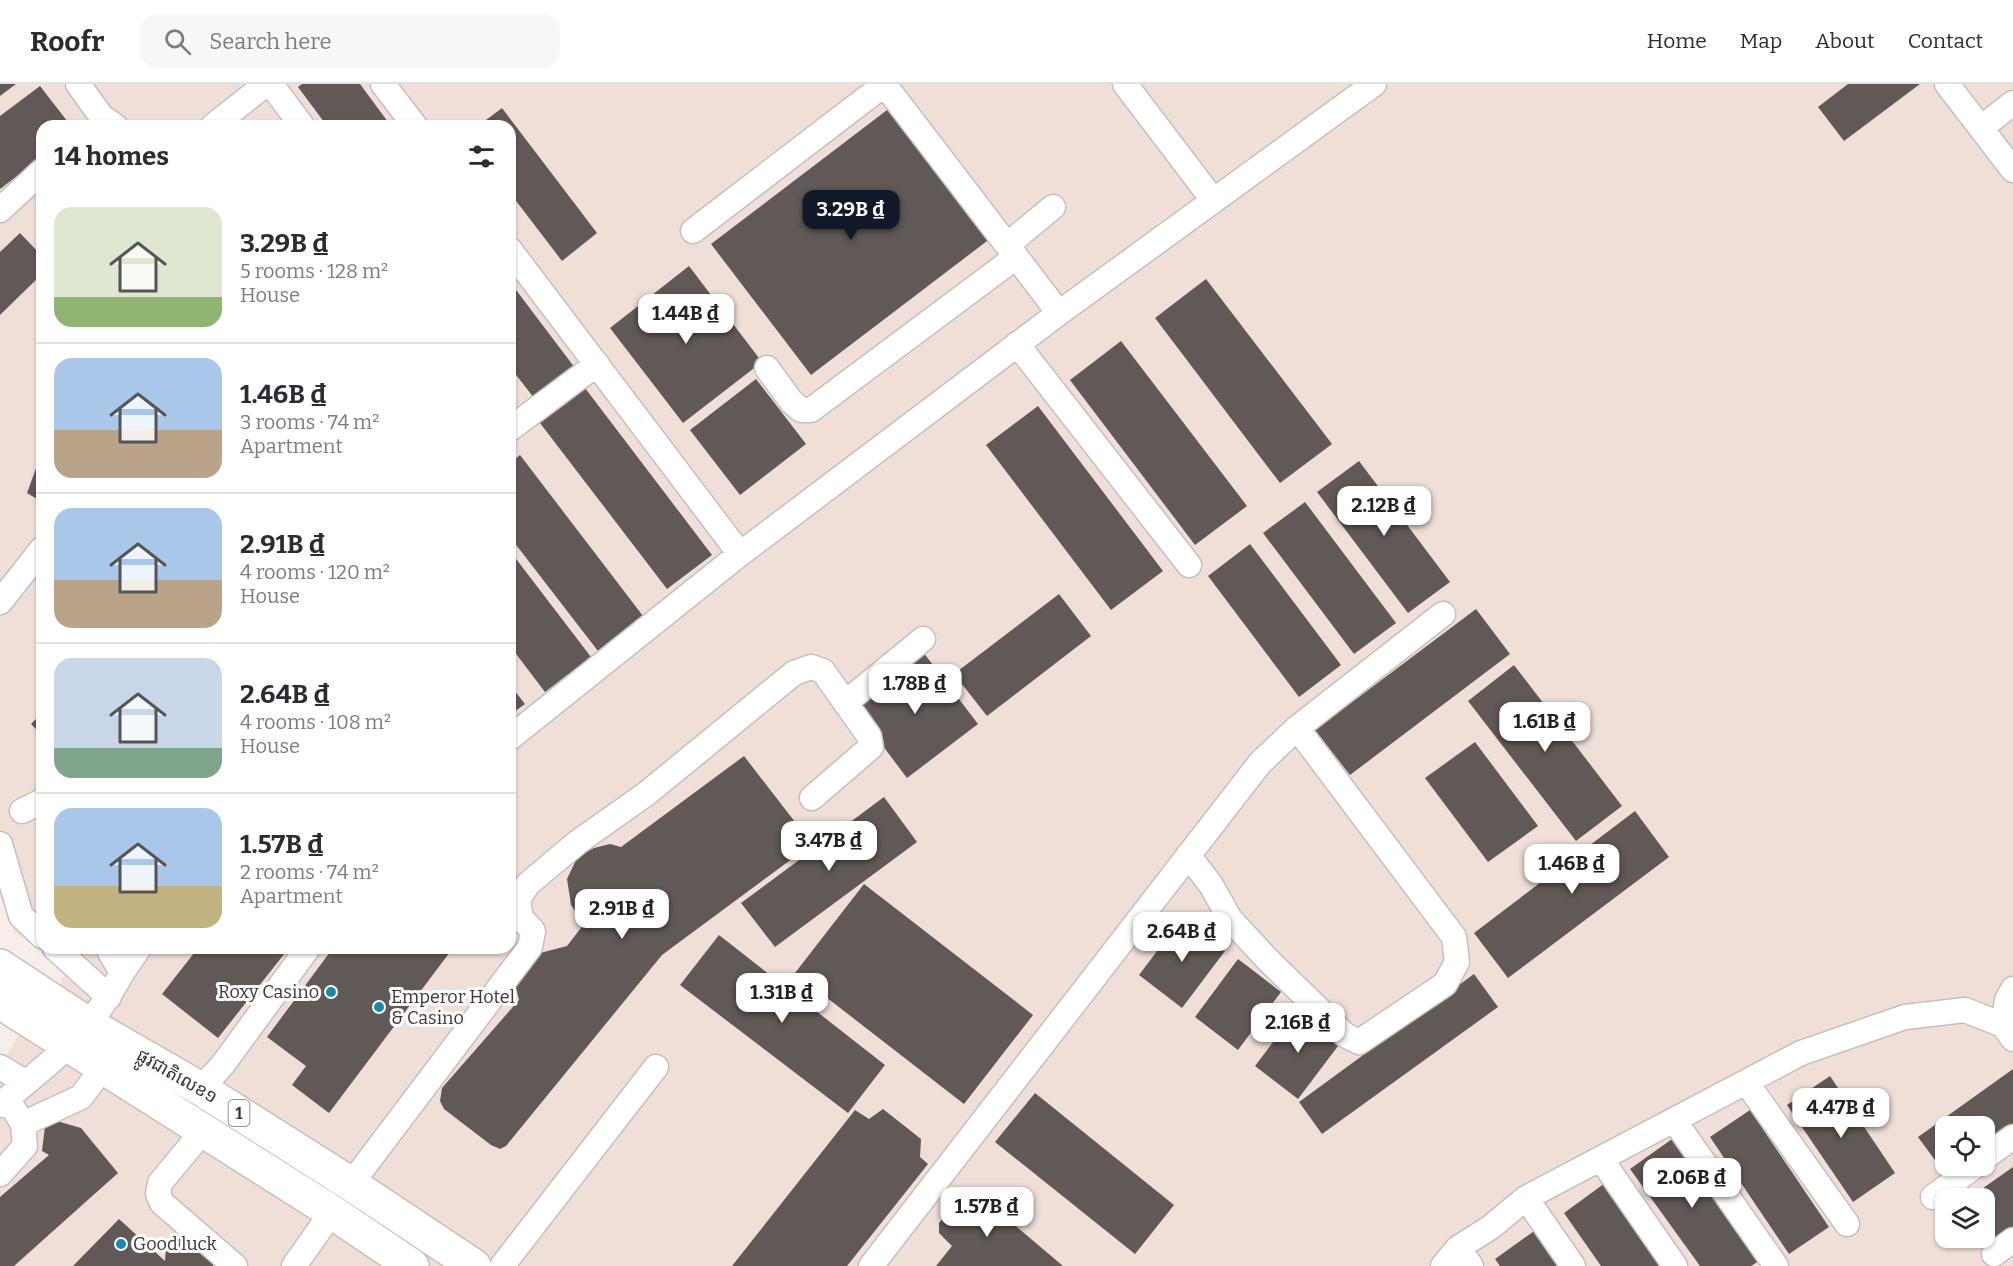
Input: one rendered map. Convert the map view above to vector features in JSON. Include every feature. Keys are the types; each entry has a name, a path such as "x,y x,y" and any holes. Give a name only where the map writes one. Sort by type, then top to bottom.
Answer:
{"highway":[{"name":"ផ្លូវជាតិលេខ១","path":"0,966 78,1035 104,1066 412,1266"},
{"name":"ផ្លូវជាតិលេខ១","path":"0,1002 201,1089 351,1184 474,1266"}],"street":[{"path":"78,84 100,120"},
{"path":"221,120 266,84"},
{"path":"271,84 298,120"},
{"path":"383,84 410,120"},
{"path":"693,231 884,84 1059,313"},
{"path":"1125,84 1213,200"},
{"path":"516,733 740,555 1017,344 1374,84"},
{"path":"1947,84 2013,170"},
{"path":"1981,128 2013,103"},
{"path":"0,210 36,177"},
{"path":"767,368 791,401 801,410 811,410 1011,251 1053,207"},
{"path":"516,258 740,555"},
{"path":"1017,344 1189,565"},
{"path":"516,425 597,364"},
{"path":"0,602 36,557"},
{"path":"870,1266 1260,762 1297,728 1443,614"},
{"path":"845,703 923,639"},
{"path":"351,1184 530,947 533,931 521,918 518,899 528,884 578,842 654,787 794,673 811,667 823,671 869,736 871,747 812,798"},
{"path":"1188,855 1211,885 1230,919 1345,1035 1359,1042 1445,984 1457,962 1454,937 1297,728"},
{"path":"0,844 21,916 36,930"},
{"path":"62,954 109,997"},
{"path":"111,954 122,973"},
{"path":"0,1174 25,1146 23,1124 3,1102 78,1035 109,997 135,954"},
{"path":"201,1089 224,1063 304,954"},
{"path":"1458,1260 1491,1227 1526,1198 1801,1053 1905,1017 1965,1010 2008,1032 2007,1000 2013,989"},
{"path":"23,1124 81,1097 104,1066"},
{"path":"0,1067 25,1082"},
{"path":"502,1266 656,1067"},
{"path":"1746,1082 1847,1224"},
{"path":"1674,1120 1776,1266"},
{"path":"203,1131 160,1183 158,1194 162,1203 235,1266"},
{"path":"1995,1150 2013,1137"},
{"path":"1600,1159 1675,1266"},
{"path":"1933,1197 1961,1176"},
{"path":"1526,1198 1573,1266"},
{"path":"294,1266 332,1212"}],"shaded area":[{"path":"0,84 2013,84 2013,1266 0,1266 0,1056 5,1058 21,1031 60,985 67,966 48,954 516,954 516,120 36,120 36,946 14,932 0,881"}],"building":[{"path":"0,84 16,84 0,96"},
{"path":"302,84 360,84 387,120 323,120 298,87"},
{"path":"1848,84 1920,84 1844,141 1818,107"},
{"path":"40,86 66,120 36,120 36,162 0,189 0,116"},
{"path":"891,107 991,238 811,375 711,244"},
{"path":"502,108 511,120 486,120"},
{"path":"516,126 597,233 562,261 516,201"},
{"path":"20,233 36,250 36,280 0,315 0,252"},
{"path":"689,266 762,362 683,423 610,328"},
{"path":"1206,279 1332,444 1280,483 1155,318"},
{"path":"516,290 575,368 534,398 516,375"},
{"path":"1121,341 1247,506 1195,545 1070,380"},
{"path":"756,379 806,444 740,495 690,430"},
{"path":"585,388 712,555 667,589 540,423"},
{"path":"1038,406 1163,571 1111,610 986,445"},
{"path":"520,455 643,616 598,651 516,545 516,458"},
{"path":"1359,461 1450,582 1408,613 1317,492"},
{"path":"36,468 36,498 27,493"},
{"path":"1305,502 1396,623 1354,654 1263,533"},
{"path":"1250,544 1341,665 1299,697 1208,576"},
{"path":"516,559 591,657 545,692 516,654"},
{"path":"1059,594 1091,636 987,716 954,674"},
{"path":"1476,609 1510,654 1350,775 1315,730"},
{"path":"923,652 978,724 907,778 852,705"},
{"path":"1514,665 1622,806 1576,841 1468,701"},
{"path":"516,693 525,704 516,711"},
{"path":"36,719 36,729 31,724"},
{"path":"1475,742 1538,826 1488,862 1425,778"},
{"path":"744,756 812,844 662,955 506,1146 500,1149 491,1145 444,1109 440,1101 442,1088 519,1000 516,988 522,970 540,953 567,946 584,924 571,905 567,879 578,856 594,848 610,844 621,847"},
{"path":"884,797 917,842 775,947 741,903"},
{"path":"1635,811 1669,857 1508,978 1474,933"},
{"path":"864,884 1033,1015 964,1104 795,973"},
{"path":"1182,918 1225,951 1182,1008 1139,975"},
{"path":"719,935 885,1065 848,1113 680,985"},
{"path":"193,954 284,954 218,1038 162,994"},
{"path":"329,954 448,954 329,1113 292,1085 306,1066 267,1037"},
{"path":"1238,959 1281,992 1238,1050 1195,1017"},
{"path":"1474,974 1498,1007 1322,1134 1299,1102"},
{"path":"1298,1009 1341,1042 1298,1099 1255,1066"},
{"path":"2013,1069 2013,1131 1995,1144 1995,1116 1947,1116"},
{"path":"1830,1076 1895,1173 1853,1202 1787,1105"},
{"path":"1035,1093 1174,1205 1135,1254 995,1142"},
{"path":"883,1109 921,1139 920,1157 928,1164 847,1266 732,1266 855,1110 869,1119"},
{"path":"1750,1110 1829,1227 1789,1254 1710,1137"},
{"path":"46,1118 81,1128 118,1173 14,1266 0,1266 0,1197 49,1155 42,1151"},
{"path":"1935,1125 1935,1160 1918,1137"},
{"path":"1672,1139 1759,1261 1751,1266 1700,1266 1630,1169"},
{"path":"2013,1167 2013,1230 1995,1243 1995,1188 1983,1188"},
{"path":"1605,1183 1664,1266 1601,1266 1564,1213"},
{"path":"967,1193 978,1194 1063,1266 936,1266 952,1246 939,1233 939,1223 959,1198"},
{"name":"Good luck","path":"119,1219 165,1261 166,1247 170,1242 183,1236 213,1258 213,1266 73,1266"},
{"path":"1537,1229 1563,1266 1500,1266 1495,1259"}],"place":[{"name":"Roxy Casino","path":"331,992"},
{"name":"Emperor Hotel & Casino","path":"379,1007"},
{"name":"Good luck","path":"121,1244"}]}
